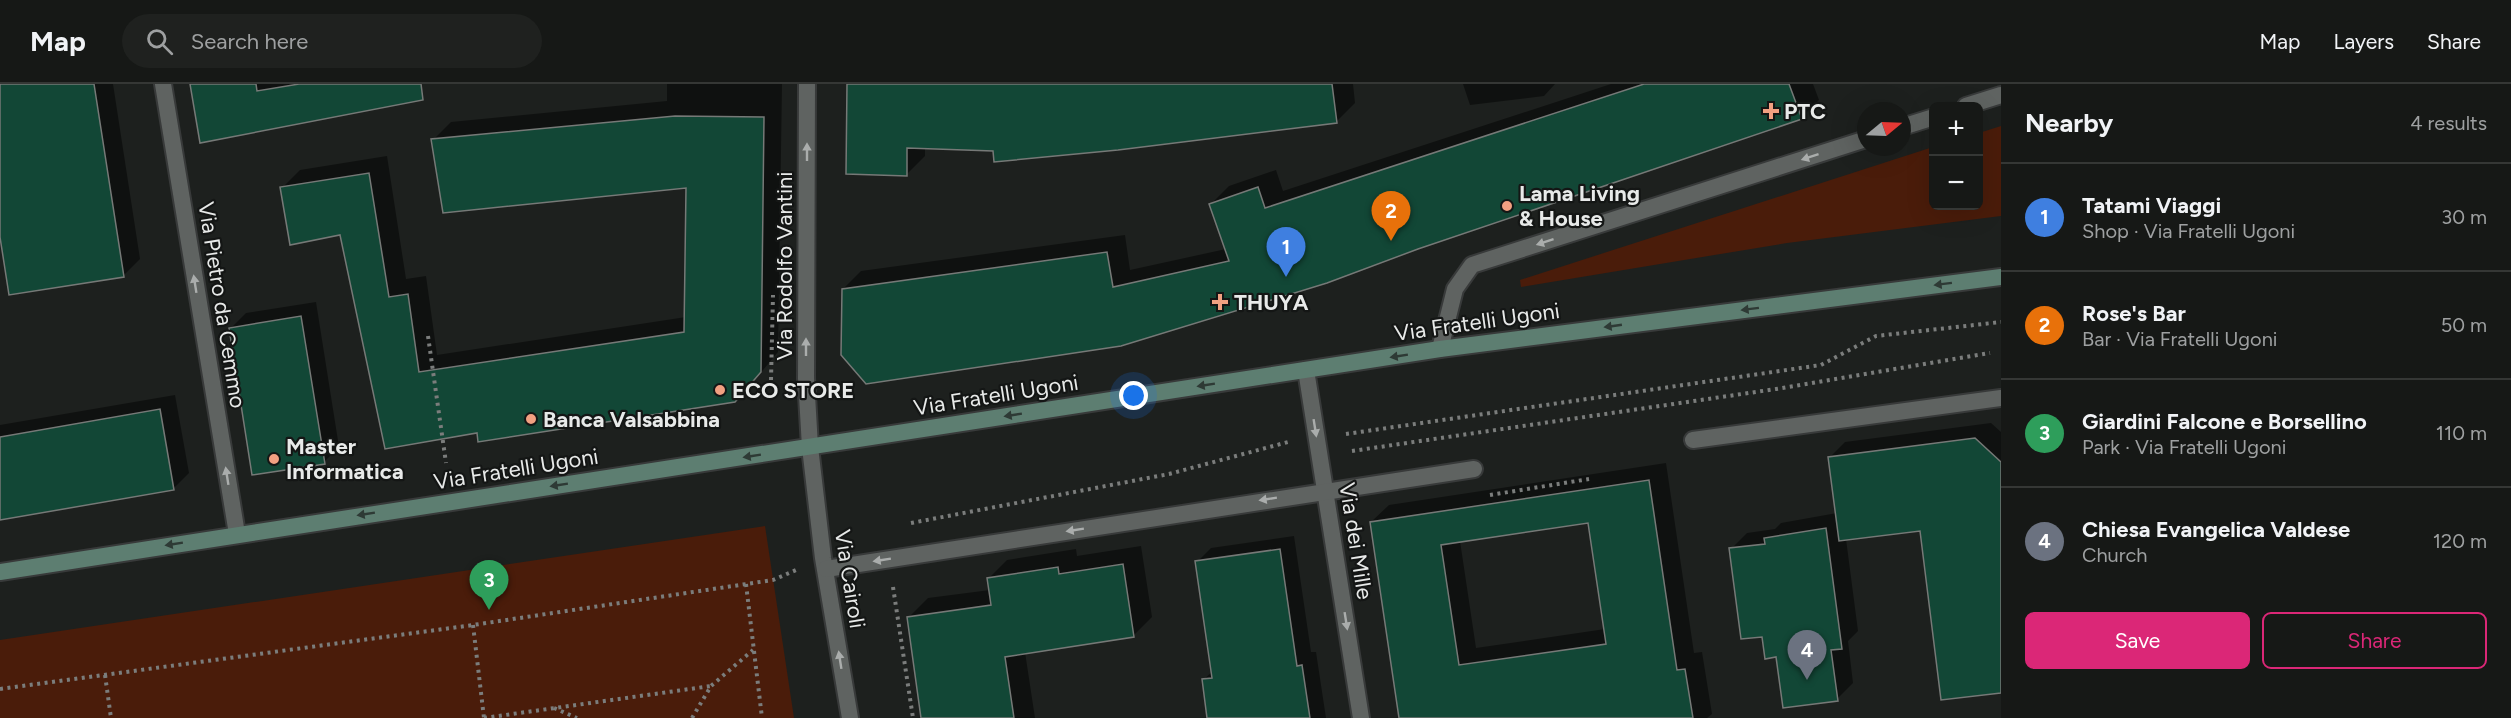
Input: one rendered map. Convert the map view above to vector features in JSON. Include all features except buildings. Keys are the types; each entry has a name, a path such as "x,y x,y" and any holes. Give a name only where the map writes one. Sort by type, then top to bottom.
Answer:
{"main road":[{"name":"Via Fratelli Ugoni","path":"0,572 1440,350 2001,277"}],"street":[{"name":"Via Pietro da Cemmo","path":"163,84 237,534"},
{"name":"Via Rodolfo Vantini","path":"807,84 806,378 810,447"},
{"path":"1979,102 2001,95"},
{"path":"1911,124 1929,119"},
{"path":"1440,350 1455,289 1472,266 1857,142"},
{"name":"Via dei Mille","path":"1306,370 1361,718"},
{"path":"1693,440 2001,398"},
{"name":"Via Cairoli","path":"810,447 826,569 850,718"},
{"path":"826,569 1325,490 1474,469"}],"path":[{"path":"903,525 935,517 1170,474 1286,442 1821,365 1876,336 2001,322"},
{"path":"428,336 446,463"},
{"path":"1352,451 1776,389 1990,353"},
{"path":"0,689 473,626 773,580"},
{"path":"893,583 913,718"},
{"path":"746,584 762,718"},
{"path":"473,626 484,718 711,686"},
{"path":"692,718 711,686 753,650"},
{"path":"105,675 111,718"},
{"path":"553,708 577,718"}],"shaded area":[{"path":"2001,126 2001,216 1787,243 1521,287 1520,280 1911,156 1929,148 1929,210 1983,210 1983,132"},
{"path":"765,526 794,718 0,718 0,640"}],"place":[{"name":"PTC","path":"1771,111"},
{"name":"Lama Living & House","path":"1507,206"},
{"name":"Rose's Bar","path":"1391,241"},
{"name":"Tatami Viaggi","path":"1286,277"},
{"name":"THUYA","path":"1220,302"},
{"name":"ECO STORE","path":"720,390"},
{"name":"Banca Valsabbina","path":"531,419"},
{"name":"Master Informatica","path":"274,459"},
{"name":"Giardini Falcone e Borsellino","path":"489,610"},
{"name":"Chiesa Evangelica Valdese","path":"1807,680"}]}
